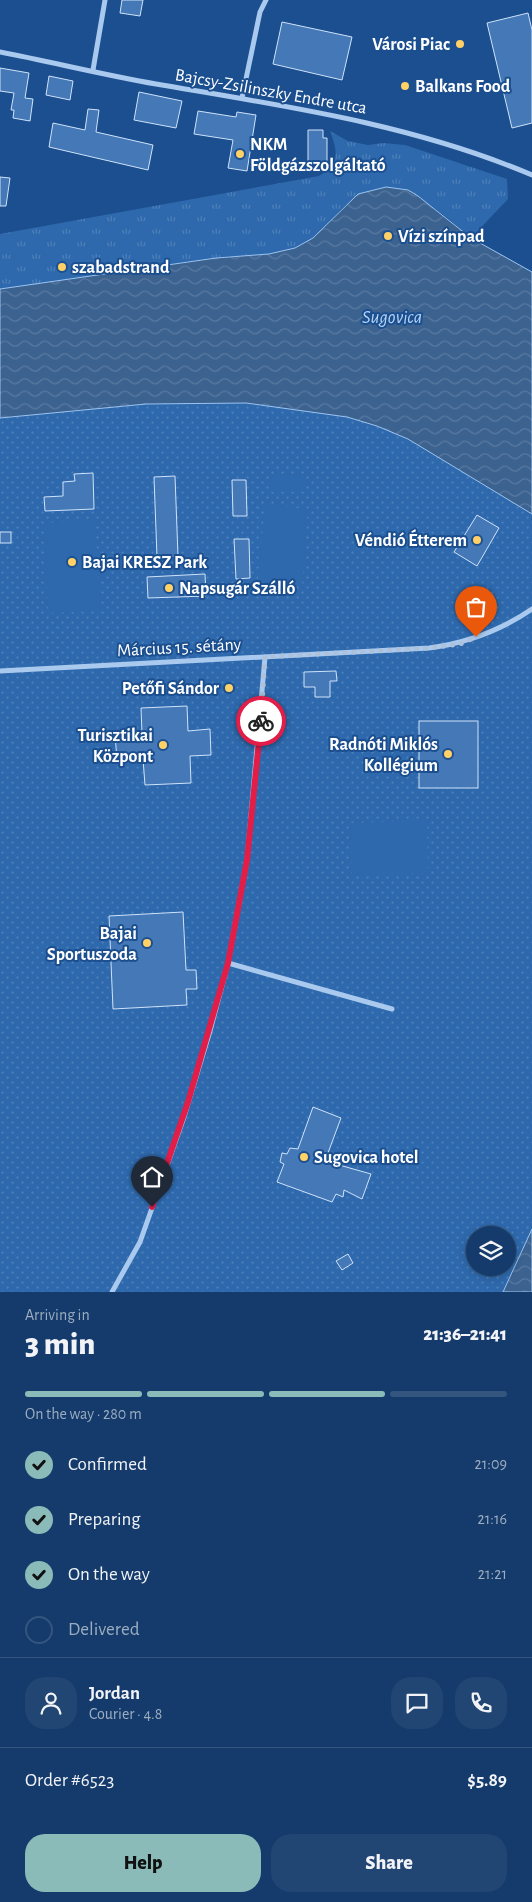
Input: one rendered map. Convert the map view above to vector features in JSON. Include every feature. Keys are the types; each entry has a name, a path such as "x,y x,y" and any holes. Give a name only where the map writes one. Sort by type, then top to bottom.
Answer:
{"street":[{"path":"93,70 105,0"},
{"path":"242,98 260,12 266,0"},
{"name":"Bajcsy-Zsilinszky Endre utca","path":"0,52 126,78 369,122 466,151 532,175"},
{"name":"Március 15. sétány","path":"0,671 429,648 460,644 508,624 532,610"},
{"path":"112,1292 140,1242 186,1111 228,963 247,860 265,657"},
{"path":"228,963 392,1009"}],"green space":[{"path":"330,131 348,141 368,145 383,143 405,145 507,179 508,199 471,238 419,198 407,192 385,188 369,191 356,197 309,241 296,248 276,254 214,258 0,289 0,234 319,176 334,162 336,151"},
{"path":"246,403 312,411 361,421 396,433 436,454 532,514 532,1229 516,1264 516,1226 466,1226 466,1276 510,1276 503,1292 0,1292 0,418 146,404"},
{"path":"271,474 306,474 306,492 271,492"},
{"path":"265,505 308,509 302,586 258,582"},
{"name":"Bajai KRESZ Park","path":"95,520 100,611 48,613 44,523"},
{"path":"427,821 428,873 352,874 351,823"}],"water":[{"name":"Sugovica","path":"386,187 408,190 471,238 532,272 532,514 408,439 377,426 347,417 246,403 146,404 0,418 0,289 216,258 269,254 295,248 313,238 358,194"},
{"path":"532,1229 532,1292 503,1292 510,1276 516,1276 516,1264"}],"building":[{"path":"122,0 143,0 140,16 120,13"},
{"path":"528,13 532,30 532,123 512,128 487,23"},
{"path":"282,22 352,37 342,80 273,64"},
{"path":"0,68 29,73 25,98 33,99 30,121 13,118 14,110 11,110 14,93 0,91"},
{"path":"49,76 73,81 70,100 46,95"},
{"path":"139,92 182,101 176,128 134,120"},
{"path":"88,109 99,110 96,132 153,145 148,170 49,147 53,123 85,130"},
{"name":"NKM Földgázszolgáltató","path":"198,111 236,117 237,112 256,115 247,171 228,168 233,140 194,134"},
{"path":"308,130 323,130 323,138 327,138 327,162 323,162 323,170 308,170"},
{"path":"0,177 10,178 6,206 0,206"},
{"path":"93,473 94,509 45,511 44,497 63,496 63,482 75,481 74,474"},
{"path":"175,476 178,556 157,557 154,477"},
{"path":"232,480 246,480 247,516 233,516"},
{"name":"Véndió Étterem","path":"477,515 499,528 477,566 454,552"},
{"path":"0,532 11,532 11,543 0,543"},
{"path":"234,539 249,539 250,578 236,579"},
{"path":"205,574 206,596 148,598 147,577"},
{"path":"336,671 337,681 330,681 330,697 315,697 315,687 304,687 304,672"},
{"name":"Turisztikai Központ","path":"187,706 188,731 210,729 211,755 190,756 191,783 145,785 143,759 117,760 115,734 142,733 141,708"},
{"name":"Radnóti Miklós Kollégium","path":"419,721 478,721 478,788 419,788"},
{"name":"Bajai Sportuszoda","path":"183,912 186,970 196,970 197,989 186,989 187,1005 113,1009 109,916"},
{"name":"Sugovica hotel","path":"313,1107 341,1118 325,1161 371,1174 362,1199 344,1190 343,1197 336,1194 332,1202 277,1182 284,1164 280,1162 282,1153 287,1154 290,1148 298,1149"},
{"path":"348,1254 353,1263 342,1270 336,1261"}],"way so far":[{"path":"261,721 265,657 429,648 460,644 476,637"}],"place":[{"name":"Városi Piac","path":"460,44"},
{"name":"Balkans Food","path":"405,86"},
{"name":"NKM Földgázszolgáltató","path":"240,154"},
{"name":"Vízi színpad","path":"388,236"},
{"name":"szabadstrand","path":"62,267"},
{"name":"Véndió Étterem","path":"477,540"},
{"name":"Bajai KRESZ Park","path":"72,562"},
{"name":"Napsugár Szálló","path":"169,588"},
{"name":"Petőfi Sándor","path":"229,688"},
{"name":"Turisztikai Központ","path":"163,745"},
{"name":"Radnóti Miklós Kollégium","path":"448,754"},
{"name":"Bajai Sportuszoda","path":"147,943"},
{"name":"Sugovica hotel","path":"304,1157"}],"route":[{"path":"152,1207 183,1120 228,963 247,860 261,721"}]}
